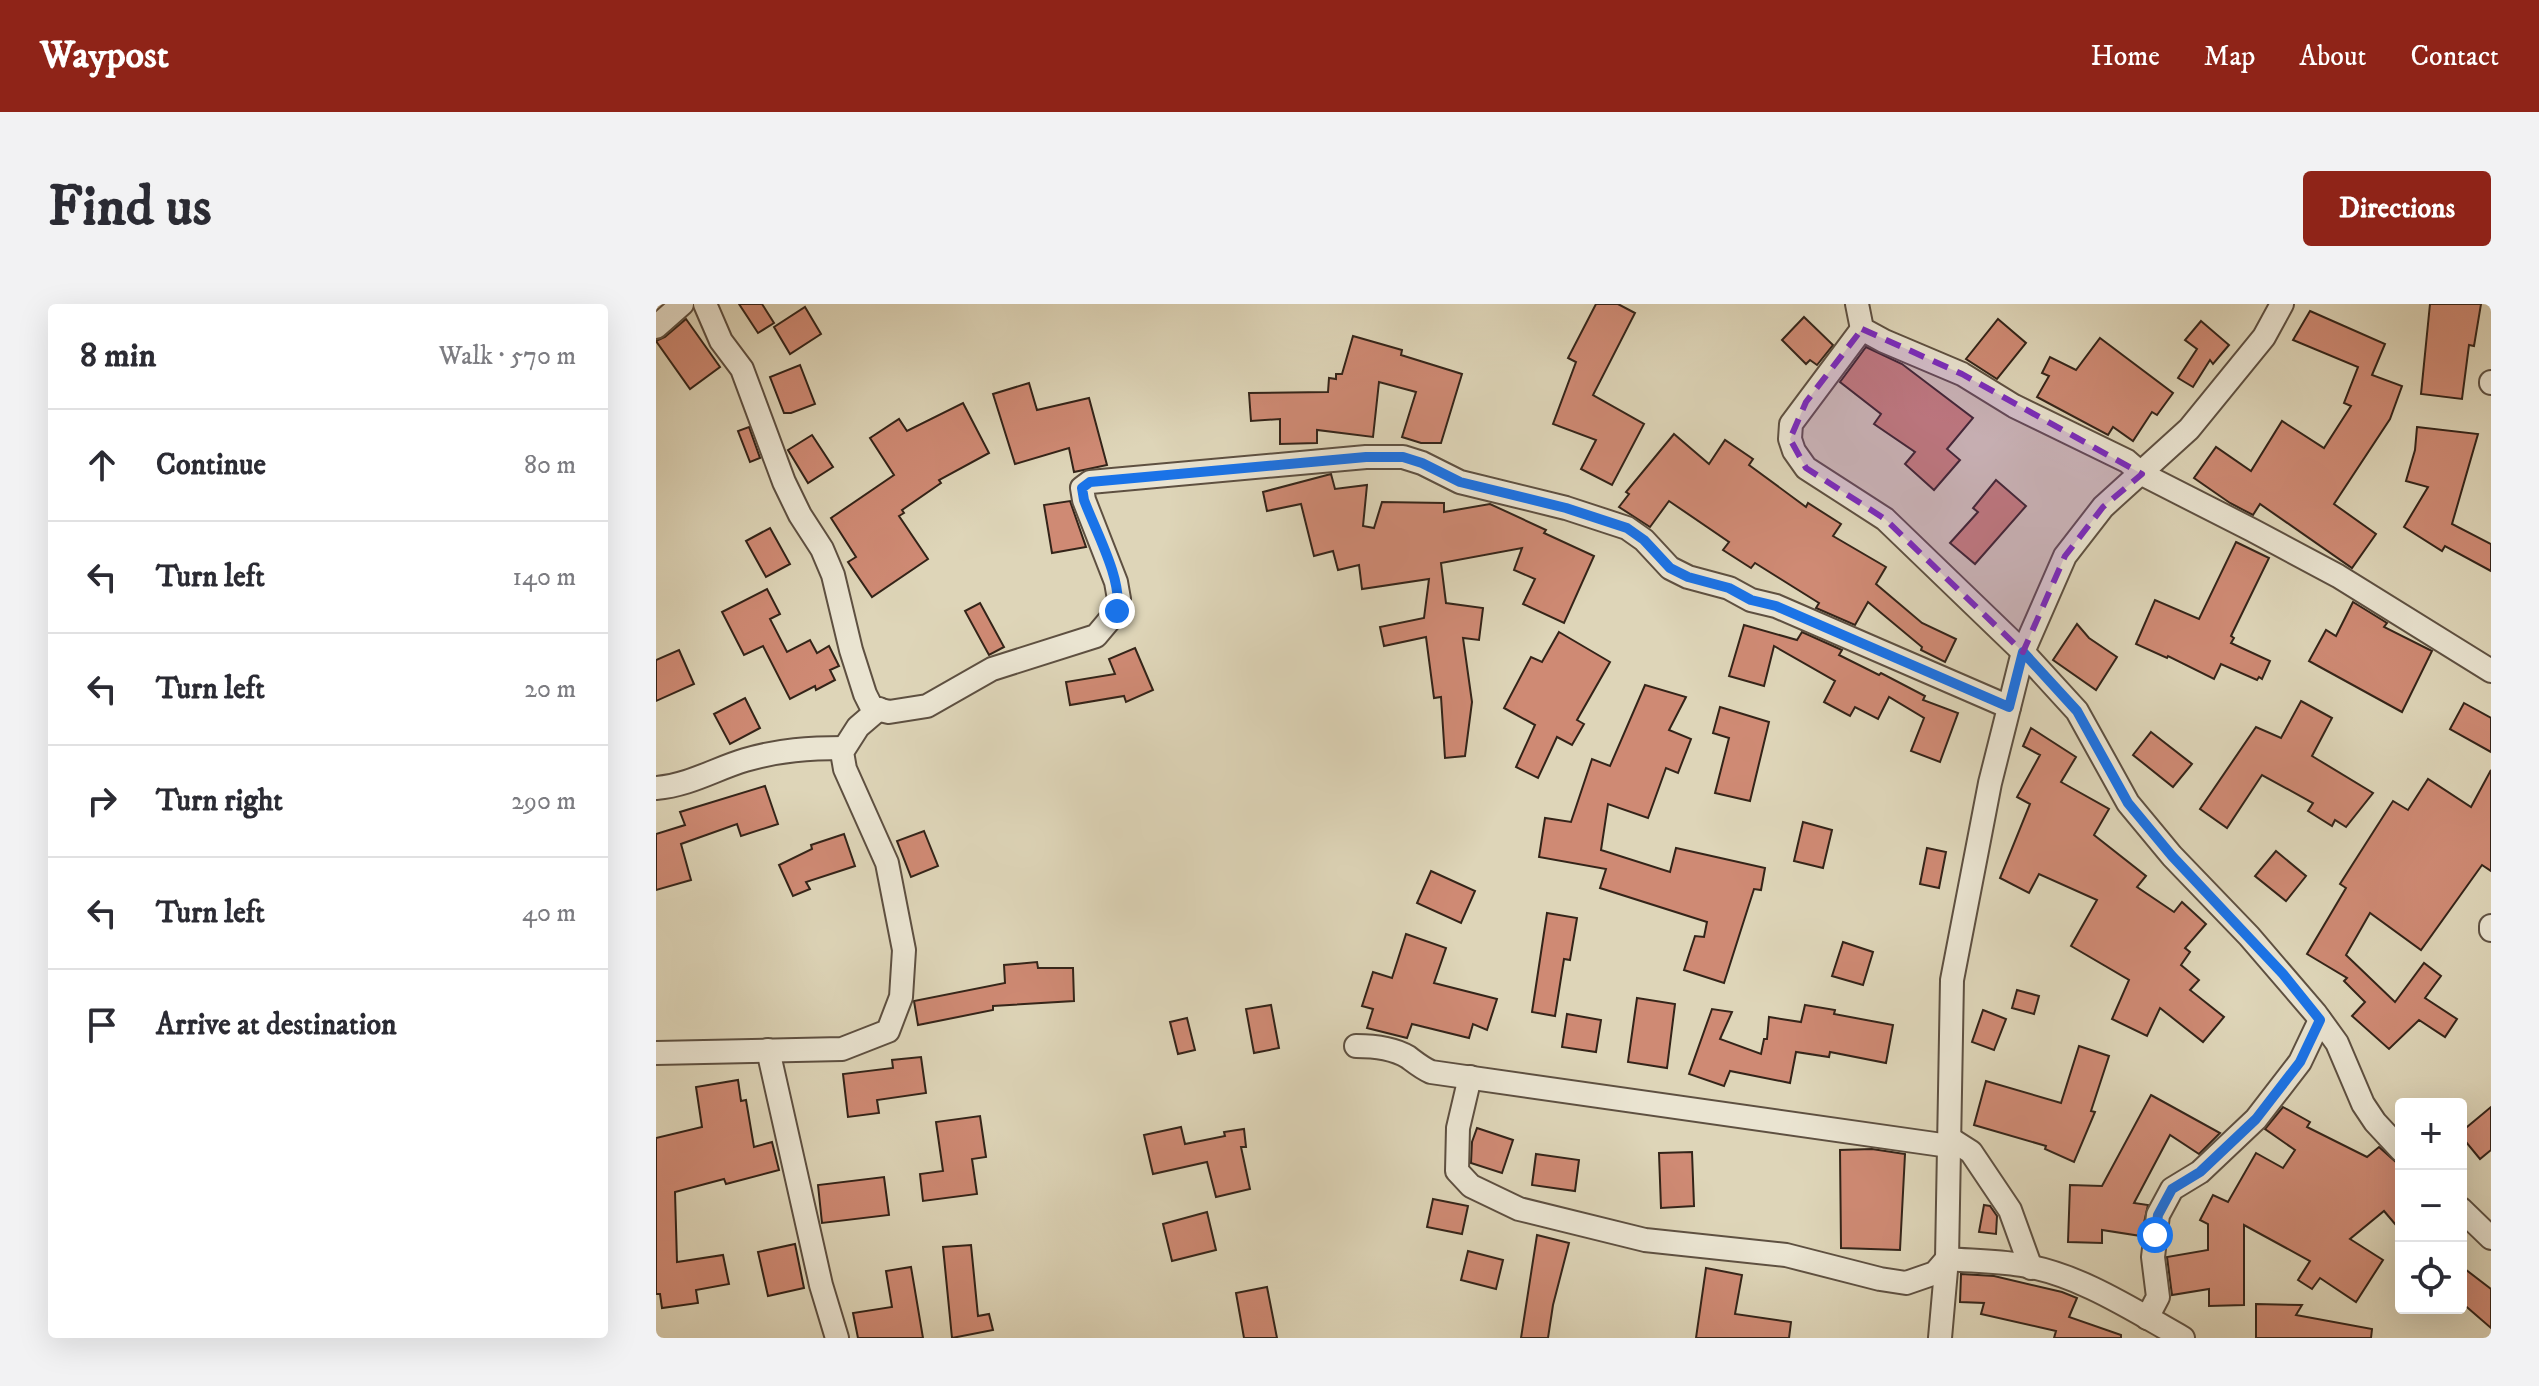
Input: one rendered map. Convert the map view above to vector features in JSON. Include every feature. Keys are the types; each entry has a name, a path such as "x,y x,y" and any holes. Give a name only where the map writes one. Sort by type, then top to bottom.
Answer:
{"street":[{"path":"656,327 682,304"},
{"path":"705,304 721,341 742,369 784,482 833,575 851,650 872,708 889,712 927,706 992,669 1096,636 1108,624 1117,611 1119,599 1116,582 1084,500 1082,488 1090,482 1366,457 1403,457 1460,482 1566,508 1627,528 1644,540 1670,568 1688,577 1776,606 2009,707"},
{"path":"1857,304 1862,329 1791,424 1790,439 1794,451 1806,468 1885,519 2023,652 2077,711 2128,803 2172,856 2283,974 2320,1020 2337,1043 2363,1104 2395,1144"},
{"path":"1940,1338 1947,1259 1952,980 1990,783 2023,652 2065,556 2103,507 2189,429 2264,337 2282,304"},
{"path":"1862,329 1962,374 2040,420 2127,461 2142,474 2338,576 2491,671"},
{"path":"656,1053 842,1049 888,1031 901,997 904,950 887,863 845,769 842,752 858,727 879,709"},
{"path":"656,788 711,775 743,760 798,748 844,748"},
{"path":"2147,1318 2158,1297 2153,1257 2158,1215 2172,1189 2200,1172 2256,1119 2300,1062 2320,1020"},
{"path":"1356,1046 1377,1046 1408,1057 1431,1072 1949,1142 1971,1152 2010,1210 2031,1268"},
{"path":"768,1050 821,1285 837,1338"},
{"path":"1470,1077 1458,1128 1457,1171 1471,1186 1519,1209 1645,1240 1786,1255 1906,1283 1935,1273 1947,1259"},
{"path":"2467,1215 2491,1238"},
{"path":"1947,1259 2031,1268 2068,1279 2112,1298 2183,1338"}],"highlighted area":[{"path":"1862,329 1962,374 2142,474 2103,507 2065,556 2023,652 1885,519 1806,468 1790,439 1806,402"}],"building":[{"path":"739,304 762,304 774,323 758,333"},
{"path":"1596,304 1618,304 1635,313 1593,395 1644,424 1612,485 1581,469 1596,440 1553,424 1576,362 1568,358"},
{"path":"2430,304 2481,304 2474,346 2469,345 2462,399 2421,394"},
{"path":"805,307 821,334 790,354 774,327"},
{"path":"2310,311 2385,344 2372,375 2402,386 2390,419 2334,504 2376,534 2352,568 2260,504 2253,515 2194,478 2216,447 2251,471 2282,421 2324,448 2351,406 2344,403 2358,367 2293,340"},
{"path":"1804,317 1833,345 1817,365 1810,360 1806,364 1782,340"},
{"path":"686,319 720,367 690,389 656,341"},
{"path":"1998,319 2026,343 1997,379 1966,359"},
{"path":"2201,321 2229,345 2213,364 2210,360 2193,387 2178,378 2197,349 2185,340"},
{"path":"1353,336 1402,350 1401,355 1462,374 1441,443 1421,443 1402,437 1416,392 1379,382 1373,437 1317,430 1317,443 1280,444 1280,419 1251,421 1249,393 1328,392 1329,378 1336,379 1336,374 1342,374"},
{"path":"2100,338 2173,393 2157,415 2152,412 2133,441 2113,427 2108,435 2037,397 2049,376 2042,373 2050,357 2076,370"},
{"path":"1866,347 1902,364 1973,418 1947,449 1960,460 1934,490 1905,464 1915,452 1874,424 1881,414 1840,382"},
{"path":"800,365 815,404 784,413 770,377"},
{"path":"1029,383 1037,410 1089,398 1107,465 1074,472 1069,448 1015,464 993,394"},
{"path":"963,403 989,453 939,480 941,483 902,510 904,513 899,516 928,559 872,597 848,562 856,557 831,518 894,475 870,438 899,419 907,431"},
{"path":"749,427 760,458 750,462 738,431"},
{"path":"2417,427 2478,434 2452,524 2491,544 2491,571 2445,546 2442,551 2404,527 2428,487 2406,481 2415,450"},
{"path":"1674,434 1709,464 1725,440 1753,459 1749,465 1806,507 1808,503 1841,524 1833,536 1886,567 1876,584 1922,623 1956,639 1945,662 1921,650 1922,647 1868,602 1855,625 1816,608 1819,603 1755,563 1751,568 1723,550 1729,542 1669,501 1650,527 1619,507 1629,494 1626,492"},
{"path":"812,435 833,467 808,483 788,450"},
{"path":"1331,474 1335,489 1367,485 1363,526 1374,528 1382,502 1444,503 1444,512 1490,504 1594,556 1564,623 1523,604 1535,579 1514,570 1522,548 1441,563 1446,603 1483,608 1479,640 1463,638 1472,702 1465,756 1445,758 1441,697 1434,698 1426,637 1384,646 1380,627 1424,618 1429,579 1362,589 1359,565 1338,570 1333,551 1314,556 1301,504 1267,511 1263,492"},
{"path":"1996,480 2026,506 1975,564 1950,543 1978,512 1973,508"},
{"path":"1070,501 1086,547 1052,553 1044,505"},
{"path":"770,528 790,564 766,577 746,541"},
{"path":"2236,542 2269,558 2231,636 2234,638 2231,643 2270,661 2262,679 2259,677 2257,680 2221,664 2214,679 2136,644 2155,600 2199,619"},
{"path":"767,589 780,614 770,619 787,652 810,640 817,653 829,646 839,666 830,670 835,680 790,699 763,646 744,655 722,612"},
{"path":"2353,602 2387,623 2384,627 2432,651 2402,712 2309,661 2326,630 2336,636"},
{"path":"980,603 1004,647 989,655 965,611"},
{"path":"2077,624 2089,638 2117,657 2096,690 2053,660"},
{"path":"1744,625 1797,640 1802,632 1842,650 1839,655 1925,696 1923,700 1958,713 1940,762 1911,751 1924,718 1889,697 1878,719 1855,707 1850,716 1824,702 1835,681 1774,646 1764,686 1729,676"},
{"path":"1559,632 1610,662 1577,720 1584,724 1572,745 1557,737 1538,778 1516,767 1535,725 1504,708 1531,657 1542,662"},
{"path":"1135,648 1153,690 1126,702 1124,696 1070,705 1066,682 1115,674 1109,659"},
{"path":"679,650 694,684 656,701 656,660"},
{"path":"1645,685 1686,697 1669,730 1691,739 1678,773 1666,768 1648,818 1608,804 1601,850 1670,872 1676,848 1765,868 1761,890 1754,889 1724,983 1684,970 1695,936 1704,937 1707,922 1600,888 1606,869 1539,857 1545,818 1571,822 1592,759 1610,766"},
{"path":"745,698 760,728 730,744 714,714"},
{"path":"2301,701 2332,718 2312,756 2373,793 2346,827 2335,820 2332,826 2308,811 2313,803 2262,775 2227,828 2200,809 2256,727 2281,738"},
{"path":"2464,703 2491,718 2491,752 2450,729"},
{"path":"1720,707 1769,722 1750,801 1715,793 1729,738 1713,733"},
{"path":"2031,728 2076,757 2061,782 2109,809 2094,835 2146,876 2137,887 2174,912 2182,902 2206,924 2185,948 2190,952 2181,965 2199,980 2190,990 2224,1017 2203,1042 2160,1008 2147,1036 2112,1019 2129,980 2071,946 2097,900 2039,874 2029,893 2000,878 2030,804 2017,797 2040,755 2023,746"},
{"path":"2151,732 2192,764 2173,787 2133,755"},
{"path":"2491,770 2491,871 2482,865 2421,950 2370,913 2346,955 2395,1002 2424,963 2441,976 2425,998 2457,1019 2445,1037 2419,1020 2389,1049 2352,1016 2365,1002 2344,981 2347,978 2307,954 2346,888 2340,884 2393,801 2408,810 2428,779 2471,807"},
{"path":"765,786 778,824 741,836 737,824 681,844 691,880 656,890 656,834 685,825 680,812"},
{"path":"1803,822 1832,830 1823,868 1794,861"},
{"path":"924,831 938,866 911,877 897,841"},
{"path":"844,834 855,866 806,882 810,889 793,896 779,865 812,849 811,845"},
{"path":"1927,848 1946,852 1939,888 1920,884"},
{"path":"2276,851 2306,876 2286,901 2255,876"},
{"path":"1431,871 1475,891 1461,923 1417,903"},
{"path":"1547,913 1577,918 1570,960 1564,959 1555,1016 1532,1012"},
{"path":"1406,934 1446,948 1434,983 1497,999 1487,1030 1473,1024 1469,1038 1412,1024 1407,1038 1367,1028 1373,1009 1362,1006 1373,972 1392,978"},
{"path":"1843,942 1873,952 1863,985 1832,976"},
{"path":"1037,962 1038,968 1073,968 1074,1001 993,1006 993,1010 918,1025 914,1001 1005,983 1004,965"},
{"path":"2017,990 2039,996 2034,1014 2012,1008"},
{"path":"1637,998 1675,1004 1667,1068 1628,1062"},
{"path":"1271,1005 1279,1048 1254,1053 1246,1009"},
{"path":"1805,1005 1893,1025 1886,1063 1830,1052 1829,1057 1796,1052 1790,1083 1730,1071 1724,1086 1689,1074 1712,1009 1732,1012 1720,1039 1761,1054 1764,1039 1767,1039 1769,1017 1801,1022"},
{"path":"1983,1010 2006,1019 1994,1050 1972,1042"},
{"path":"1567,1014 1601,1020 1596,1052 1562,1047"},
{"path":"1187,1018 1195,1050 1178,1054 1170,1022"},
{"path":"2079,1046 2109,1056 2091,1111 2095,1112 2074,1162 2045,1149 2046,1146 1974,1125 1986,1081 2061,1103"},
{"path":"921,1057 926,1093 877,1100 879,1113 848,1117 843,1074 893,1068 892,1060"},
{"path":"738,1080 741,1101 746,1100 754,1147 772,1142 779,1170 726,1184 724,1179 675,1192 677,1262 723,1255 729,1284 696,1290 698,1303 662,1308 660,1294 656,1294 656,1138 702,1127 696,1087"},
{"path":"2151,1095 2220,1133 2199,1154 2170,1135 2134,1203 2148,1205 2141,1236 2102,1230 2102,1243 2068,1242 2070,1185 2102,1186"},
{"path":"2283,1107 2310,1122 2307,1127 2367,1157 2379,1147 2395,1161 2395,1224 2384,1211 2350,1239 2383,1260 2356,1302 2320,1278 2312,1289 2298,1280 2310,1261 2244,1225 2244,1305 2209,1306 2209,1289 2172,1295 2167,1257 2208,1250 2208,1224 2200,1220 2213,1195 2228,1202 2256,1153 2283,1168 2295,1150 2265,1129"},
{"path":"2491,1107 2491,1150 2480,1159 2467,1143 2467,1127"},
{"path":"980,1116 986,1157 972,1159 977,1194 923,1201 920,1174 943,1171 936,1122"},
{"path":"1181,1127 1185,1144 1244,1129 1246,1147 1241,1147 1250,1189 1216,1197 1207,1162 1153,1174 1144,1135"},
{"path":"1477,1128 1513,1140 1502,1173 1471,1163 1472,1142"},
{"path":"1872,1149 1905,1154 1900,1250 1841,1248 1840,1150"},
{"path":"1692,1152 1694,1206 1661,1208 1659,1153"},
{"path":"1536,1154 1579,1160 1575,1191 1532,1185"},
{"path":"884,1177 889,1215 822,1223 818,1185"},
{"path":"1433,1199 1468,1206 1462,1234 1427,1227"},
{"path":"1984,1205 1990,1206 1997,1216 1996,1234 1979,1232"},
{"path":"1207,1212 1216,1250 1172,1261 1163,1224"},
{"path":"1537,1235 1569,1243 1548,1338 1521,1338"},
{"path":"795,1244 804,1288 768,1296 758,1252"},
{"path":"971,1245 978,1316 989,1314 993,1330 952,1338 943,1247"},
{"path":"1468,1251 1503,1260 1496,1289 1461,1280"},
{"path":"911,1267 923,1338 858,1338 853,1313 892,1307 886,1271"},
{"path":"1706,1268 1742,1275 1735,1314 1791,1322 1789,1338 1696,1338"},
{"path":"2467,1271 2491,1289 2491,1328 2467,1307"},
{"path":"1961,1274 1994,1276 2077,1298 2069,1317 2121,1335 2121,1338 2054,1338 2056,1331 1981,1314 1984,1303 1960,1302"},
{"path":"1267,1287 1277,1338 1244,1338 1236,1293"},
{"path":"2256,1304 2302,1305 2296,1315 2372,1329 2371,1338 2256,1338"}],"route":[{"path":"1117,611 1119,599 1116,582 1084,500 1082,488 1090,482 1366,457 1403,457 1460,482 1566,508 1627,528 1644,540 1670,568 1688,577 1776,606 2009,707 2023,652 2077,711 2128,803 2172,856 2283,974 2320,1020 2300,1062 2256,1119 2200,1172 2172,1189 2158,1215 2155,1235"}]}
